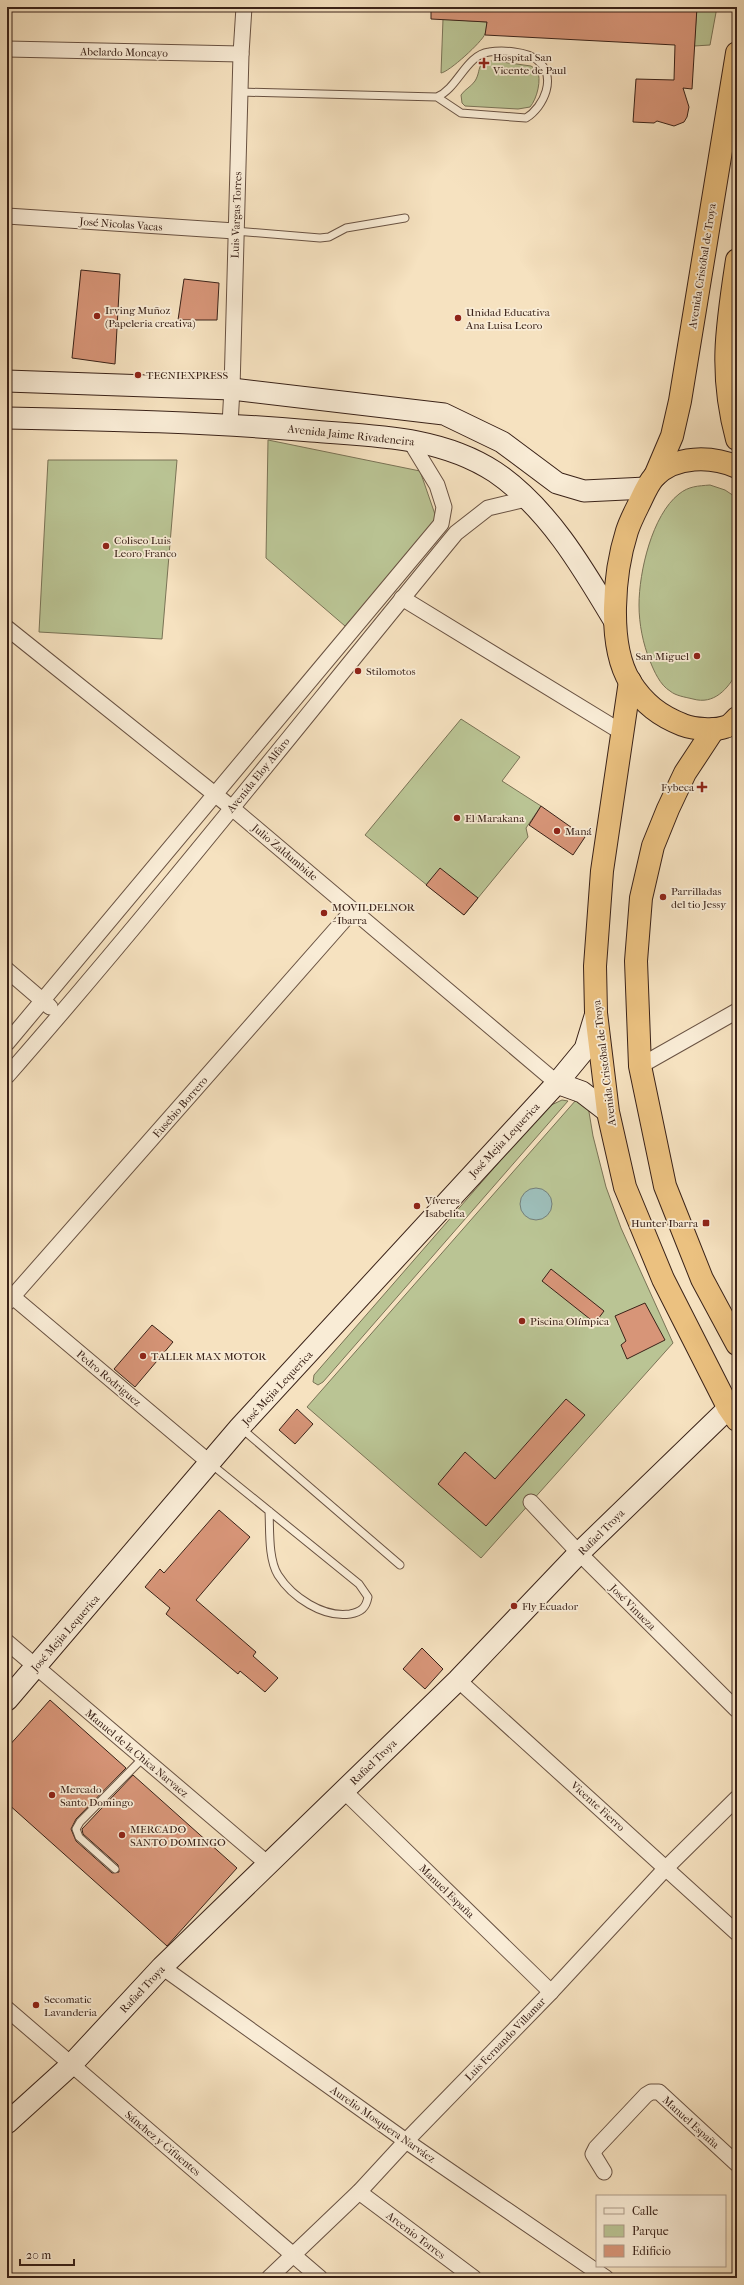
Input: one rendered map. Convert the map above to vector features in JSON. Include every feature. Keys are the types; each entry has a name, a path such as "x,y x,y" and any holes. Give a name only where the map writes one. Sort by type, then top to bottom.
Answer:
{"highway":[{"name":"Avenida Cristóbal de Troya","path":"729,726 689,727 665,718 644,702 630,681 622,662 616,622 618,568 627,530 672,436 680,401 737,53"},
{"path":"737,260 725,349 729,408 737,439"},
{"path":"651,482 676,464 700,459 724,461 737,467"},
{"name":"Avenida Cristóbal de Troya","path":"630,681 602,871 595,966 596,1013 608,1112 625,1187 663,1280 734,1409"},
{"path":"729,726 685,773 653,846 641,898 636,961 640,1066 665,1186 702,1279 737,1344"}],"street":[{"name":"Luis Vargas Torres","path":"230,424 235,231 244,7"},
{"name":"Abelardo Moncayo","path":"7,49 241,54"},
{"name":"José Nicolas Vacas","path":"7,216 235,231"},
{"path":"7,381 232,389 444,414 502,442 557,483 584,490 651,482"},
{"name":"Avenida Jaime Rivadeneira","path":"7,418 230,424 409,439 462,454 495,472 526,499 560,536 579,561 616,622"},
{"name":"Avenida Eloy Alfaro","path":"7,1043 441,524 444,507 437,485 409,439"},
{"name":"Avenida Eloy Alfaro","path":"7,1076 60,1015 232,808 456,533 488,508 526,499"},
{"path":"402,598 623,733"},
{"name":"Julio Zaldumbide","path":"7,628 232,808 557,1083"},
{"name":"Eusebio Borrero","path":"9,1297 353,910"},
{"path":"7,970 60,1015"},
{"path":"640,1066 737,1012"},
{"name":"José Mejia Lequerica","path":"7,1700 240,1428 557,1083 585,1049 596,1013"},
{"path":"557,1083 582,1092 608,1112"},
{"name":"Pedro Rodriguez","path":"9,1297 210,1463"},
{"name":"Rafael Troya","path":"7,2123 71,2065 162,1966 458,1680 579,1553 734,1409"},
{"name":"José Vinueza","path":"531,1502 579,1553 737,1710"},
{"name":"Manuel de la Chica Narvaez","path":"7,1642 268,1864"},
{"name":"Vicente Fierro","path":"458,1680 737,1933"},
{"name":"Manuel España","path":"343,1790 551,1992"},
{"name":"Luis Fernando Villamar","path":"269,2278 359,2192 406,2141 551,1992 666,1868 737,1798"},
{"name":"Aurelio Mosquera Narváez","path":"162,1966 406,2141 606,2278"},
{"name":"Sánchez y Cifuentes","path":"7,2008 71,2065 320,2278"},
{"name":"Manuel España","path":"604,2172 593,2154 596,2148 646,2095 651,2092 659,2092 737,2164"},
{"name":"Arcenio Torres","path":"359,2192 474,2278"}],"lane":[{"path":"240,92 437,97 446,93 478,56 488,52 525,55 534,58 544,66 546,76 546,97 541,106 526,118 461,113 437,97"},
{"path":"235,231 320,238 334,235 346,228 405,218"},
{"path":"240,1428 400,1564"},
{"path":"210,1463 359,1584 368,1597 367,1604 359,1612 338,1616 314,1607 290,1590 277,1574 273,1560 270,1547 269,1511"},
{"path":"115,1869 79,1837 76,1829 143,1758"}],"green space":[{"path":"697,7 717,7 710,45 694,46"},
{"path":"443,19 487,22 486,33 483,38 472,50 451,68 441,73"},
{"path":"495,61 531,66 537,70 539,84 535,99 530,107 518,109 465,106 462,103 461,95 475,81 480,66 484,62"},
{"path":"268,440 420,471 438,523 345,626 266,558"},
{"name":"Coliseo Luis Leoro Franco","path":"48,460 177,460 162,639 39,632"},
{"path":"710,485 725,490 737,498 737,672 725,690 720,694 714,698 701,700 675,694 660,682 645,648 639,605 641,577 649,545 661,516 670,503 686,489"},
{"name":"El Marakana","path":"461,719 520,757 502,781 541,806 526,828 528,837 464,915 365,835"},
{"path":"562,1100 568,1101 323,1382 318,1385 313,1382 314,1375 547,1107"},
{"name":"Piscina Olímpica","path":"576,1100 588,1106 593,1136 606,1187 621,1228 673,1343 481,1558 307,1407"}],"water":[{"path":"533,1188 539,1188 548,1192 552,1204 548,1216 539,1220 533,1220 524,1216 520,1207 520,1201 524,1192"}],"building":[{"path":"431,7 697,7 692,89 683,88 689,107 687,117 684,122 674,126 657,121 654,123 633,122 636,79 674,80 675,45 485,35 487,22 431,19"},
{"name":"Irving Muñoz (Papeleria creativa)","path":"81,270 120,274 115,364 72,358"},
{"path":"184,279 219,283 217,320 178,320"},
{"name":"Maná","path":"541,806 585,837 573,855 529,825"},
{"path":"440,868 478,898 464,915 426,885"},
{"path":"551,1269 604,1311 595,1323 542,1281"},
{"path":"645,1303 665,1340 627,1359 621,1345 626,1341 615,1316"},
{"name":"TALLER MAX MOTOR","path":"152,1325 173,1342 135,1387 114,1369"},
{"path":"566,1399 585,1415 486,1526 438,1484 465,1452 495,1479"},
{"path":"297,1409 313,1424 295,1444 279,1430"},
{"path":"219,1510 250,1537 196,1600 256,1652 253,1656 278,1678 265,1692 240,1671 238,1674 166,1614 170,1608 145,1587 160,1569 164,1573"},
{"path":"422,1648 443,1669 425,1689 403,1669"},
{"name":"MERCADO SANTO DOMINGO","path":"50,1700 126,1768 76,1819 71,1829 76,1841 112,1873 119,1872 118,1865 83,1834 82,1829 133,1775 237,1868 167,1946 7,1803 7,1748"}],"place":[{"name":"Hospital San Vicente de Paul","path":"484,63"},
{"name":"Irving Muñoz (Papeleria creativa)","path":"97,316"},
{"name":"Unidad Educativa Ana Luisa Leoro","path":"458,318"},
{"name":"TECNIEXPRESS","path":"138,375"},
{"name":"Coliseo Luis Leoro Franco","path":"106,546"},
{"name":"San Miguel","path":"697,656"},
{"name":"Stilomotos","path":"358,671"},
{"name":"Fybeca","path":"702,787"},
{"name":"El Marakana","path":"457,818"},
{"name":"Maná","path":"557,831"},
{"name":"Parrilladas del tio Jessy","path":"663,897"},
{"name":"MOVILDELNOR - Ibarra","path":"324,913"},
{"name":"Víveres Isabelita","path":"417,1206"},
{"name":"Hunter Ibarra","path":"706,1223"},
{"name":"Piscina Olímpica","path":"522,1321"},
{"name":"TALLER MAX MOTOR","path":"143,1356"},
{"name":"Fly Ecuador","path":"514,1606"},
{"name":"Mercado Santo Domingo","path":"52,1795"},
{"name":"MERCADO SANTO DOMINGO","path":"122,1835"},
{"name":"Secomatic Lavanderia","path":"36,2005"}]}
